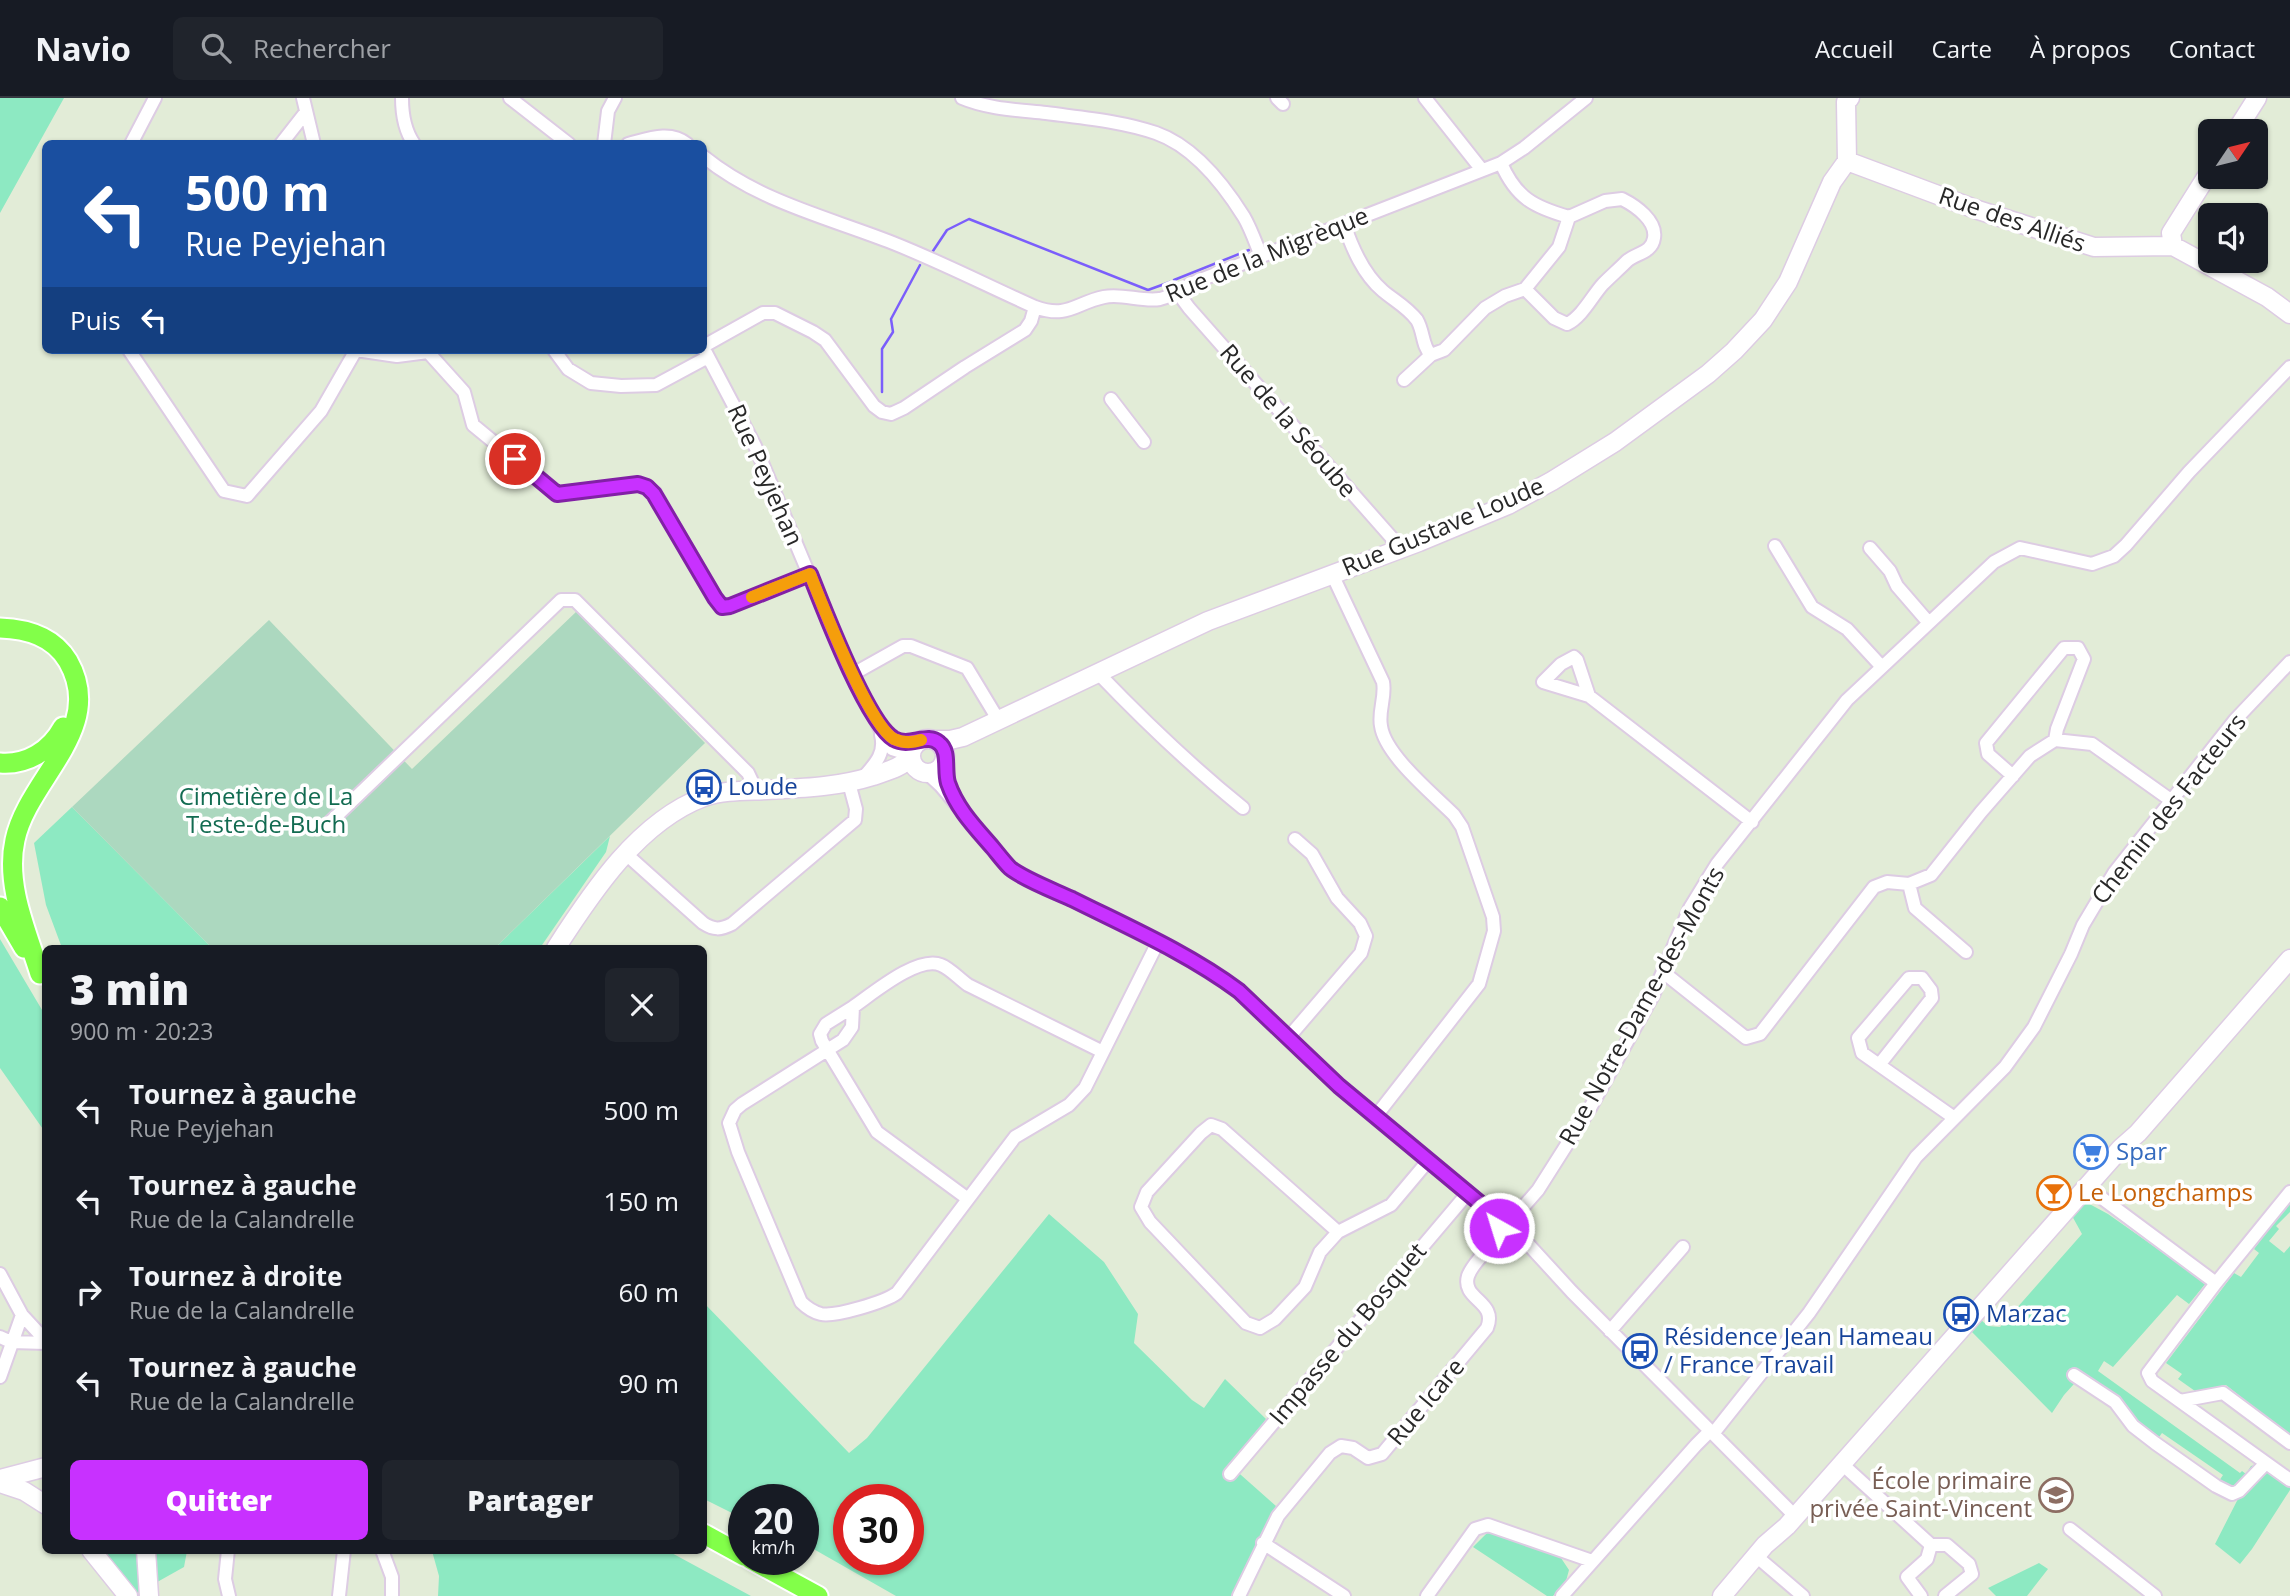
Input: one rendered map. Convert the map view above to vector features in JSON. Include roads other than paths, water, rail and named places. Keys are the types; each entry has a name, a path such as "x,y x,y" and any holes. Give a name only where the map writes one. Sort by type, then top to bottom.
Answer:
{"main road":[{"path":"0,628 23,629 35,633 59,648 73,671 79,692 75,723 57,759 32,795 20,820 14,842 12,880 42,976"},
{"path":"0,636 20,638 51,654 68,685 69,707 62,729 38,755 20,762 0,763"},
{"path":"1,909 42,977"},
{"path":"707,1536 728,1547"},
{"path":"779,1575 818,1596"}],"street":[{"path":"133,140 155,98"},
{"path":"303,98 313,140"},
{"path":"402,98 402,110 411,140"},
{"path":"510,98 564,140"},
{"path":"604,140 608,111 615,98"},
{"path":"962,98 980,105 1117,123 1158,134 1174,142 1201,164 1229,197 1244,218 1261,256"},
{"path":"1425,98 1482,170"},
{"name":"Rue de la Migrèque","path":"707,159 727,175 773,200 895,244 1035,307 1062,313 1106,297 1159,299 1178,293 1195,282 1501,163 1586,98"},
{"path":"2244,119 2257,98"},
{"path":"1846,99 1847,161"},
{"path":"284,140 306,112"},
{"path":"644,140 660,136 679,137 682,140"},
{"name":"Rue des Alliés","path":"1847,161 1978,211 2094,247 2173,246 2267,297 2290,314"},
{"name":"Rue Gustave Loude","path":"919,748 963,737 1208,621 1502,508 1615,442 1708,374 1749,336 1780,296 1832,182 1847,161"},
{"path":"1501,163 1510,183 1535,206 1569,217 1611,198 1622,199 1634,206 1651,223 1654,239 1647,251 1632,256 1604,283 1577,318 1567,324 1554,318 1525,289"},
{"path":"2173,246 2171,233 2199,189"},
{"path":"1404,380 1431,355 1444,350 1485,308 1505,296 1525,289 1559,247 1569,217"},
{"path":"1344,224 1359,261 1383,291 1414,317 1422,331 1425,349 1431,355"},
{"name":"Rue de la Séoube","path":"1178,293 1391,537 1398,550"},
{"path":"707,350 763,313 775,313 825,340 870,402 882,412 891,414 1017,336 1029,325 1035,307"},
{"path":"132,354 224,491 247,496 321,411 354,354"},
{"path":"383,354 409,354"},
{"path":"431,354 464,392 474,425 557,494 638,484 647,487 654,494 722,607 810,574"},
{"path":"557,354 568,369 591,383 621,386 656,385 701,354"},
{"name":"Rue Peyjehan","path":"707,354 752,438 853,674 875,718 883,749 874,765 855,781"},
{"name":"Rue Notre-Dame-des-Monts","path":"1517,1214 1538,1190 1590,1108 1653,995 1699,892 1717,864 1847,700 1994,562 2020,548 2092,564 2114,556 2189,472 2290,367"},
{"path":"1111,399 1144,442"},
{"path":"1775,547 1812,607 1847,629 1882,667"},
{"path":"1870,548 1928,623"},
{"path":"1332,574 1383,682 1380,719 1387,746 1454,815 1462,827 1493,917 1494,931 1479,984 1376,1116"},
{"path":"324,828 561,600 575,600 748,773 757,790"},
{"path":"853,674 902,646 911,646 967,668 999,721"},
{"path":"2013,776 1988,754 1986,743 2064,648 2078,648 2084,659 2055,740"},
{"name":"Chemin des Facteurs","path":"1562,1596 1693,1449 1706,1435 1716,1430 1809,1313 1916,1157 2005,1067 2034,1027 2083,925 2114,873 2235,720 2290,662"},
{"path":"1098,673 1149,726 1243,808"},
{"path":"1590,696 1752,822"},
{"name":"Rue Peyjehan","path":"875,718 894,738 919,748"},
{"name":"Rue Gustave Loude","path":"945,761 963,737"},
{"path":"1663,972 1746,1038 1760,1034 1874,887 1887,882 1909,884 1931,875 1980,812 2030,756 2055,740 2092,744 2172,801"},
{"path":"894,769 919,748 943,747 947,782 961,811"},
{"path":"919,748 915,767 926,773 1011,869 1177,952 1230,985 1339,1086 1499,1219"},
{"path":"558,945 594,893 648,829 682,807 717,793 810,788 855,781 894,769 936,772 945,761"},
{"path":"626,854 703,922 715,929 726,927 855,820 855,781"},
{"path":"1288,1038 1361,954 1366,936 1360,923 1337,898 1312,854 1295,839"},
{"path":"1909,884 1915,908 1966,952"},
{"path":"853,1007 849,1034 742,1104 735,1110 729,1123 735,1144 802,1302 812,1311 828,1314 892,1297 1015,1137 1069,1105 1078,1096 1085,1088 1158,942"},
{"path":"1722,1596 2290,960"},
{"path":"968,1199 877,1132 827,1050 820,1034 822,1028 904,973 931,962 950,970 968,985 1103,1052"},
{"path":"1879,1065 1932,998 1931,990 1922,978 1909,978 1858,1038 1862,1053 1879,1065 1953,1117"},
{"path":"1338,1232 1222,1129 1211,1125 1147,1192 1141,1206 1150,1222 1246,1323 1260,1328 1276,1319 1305,1287 1320,1252 1338,1232 1391,1205 1428,1161"},
{"path":"2087,1187 2216,1283"},
{"path":"2290,1192 2148,1373 2151,1381 2290,1480"},
{"name":"Impasse du Bosquet","path":"1230,1474 1467,1194"},
{"path":"1506,1212 1517,1214 1523,1223 1518,1233 1511,1236 1503,1233 1499,1228 1499,1219 1506,1212"},
{"name":"Rue Icare","path":"1239,1596 1263,1542 1287,1503 1335,1448 1348,1447 1368,1458 1386,1451 1487,1328 1489,1314 1484,1305 1470,1293 1467,1280 1470,1271 1503,1233"},
{"path":"1518,1233 1610,1331 1795,1516"},
{"path":"1610,1331 1683,1247"},
{"path":"0,1274 22,1315 42,1338"},
{"path":"0,1377 6,1340 22,1315"},
{"path":"6,1340 42,1342"},
{"path":"2074,1375 2115,1402 2133,1426 2155,1443 2216,1486 2232,1494 2239,1491 2266,1462"},
{"path":"2180,1401 2223,1393 2290,1443"},
{"path":"1842,1464 1931,1545 1947,1545 1969,1564 1972,1574 1945,1596"},
{"path":"0,1481 42,1468"},
{"path":"0,1481 42,1502"},
{"path":"1427,1596 1475,1530 1488,1525 1592,1561"},
{"path":"2070,1529 2155,1596"},
{"path":"1263,1542 1344,1596"},
{"path":"1921,1596 1907,1577 1927,1559 1931,1545"},
{"path":"94,1554 128,1596"},
{"path":"146,1554 149,1596"},
{"path":"228,1554 225,1579 229,1596"},
{"path":"339,1596 344,1554"},
{"path":"383,1554 391,1577 392,1596"},
{"path":"1756,1556 1803,1596"}],"waterway":[{"path":"933,251 947,230 969,219 1148,290 1170,282"},
{"path":"1174,280 1249,250"},
{"path":"882,392 882,349 893,332 891,319 920,265"}],"place":[{"name":"Loude","path":"704,787"},
{"name":"Spar","path":"2091,1152"},
{"name":"Le Longchamps","path":"2054,1193"},
{"name":"Marzac","path":"1961,1314"},
{"name":"Résidence Jean Hameau / France Travail","path":"1640,1351"},
{"name":"École primaire privée Saint-Vincent","path":"2056,1495"}],"park label":[{"name":"Cimetière de La Teste-de-Buch","path":"266,811"}]}
